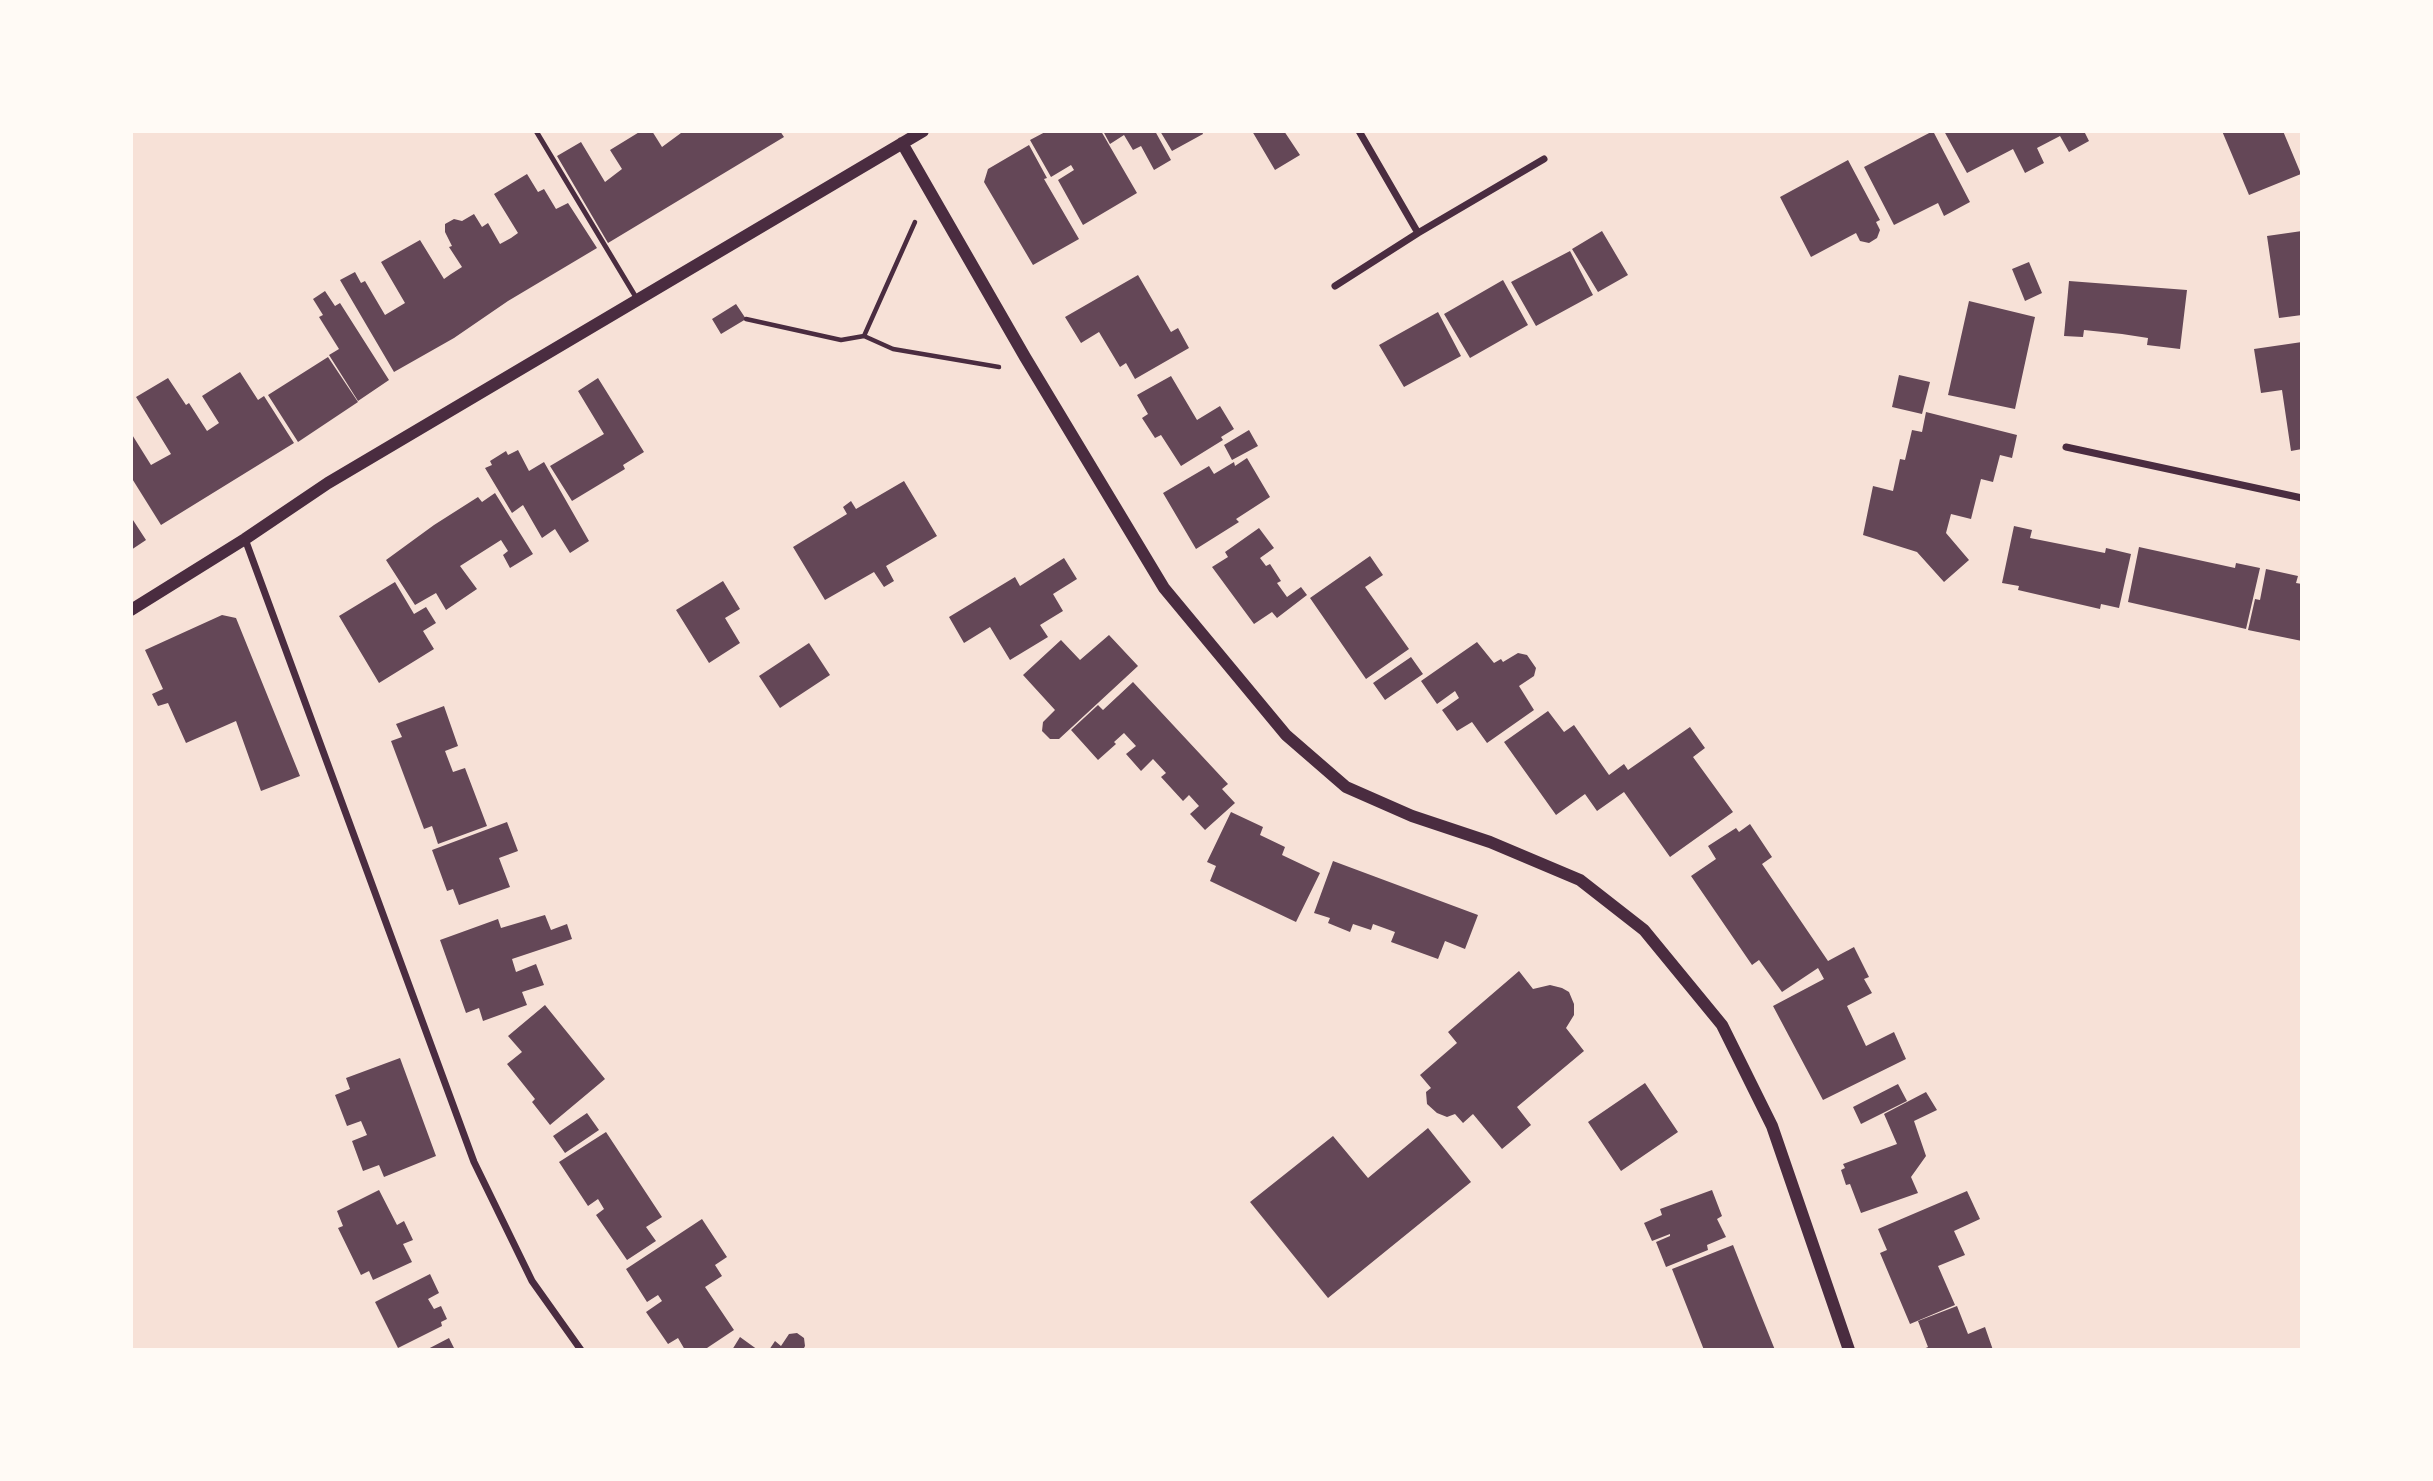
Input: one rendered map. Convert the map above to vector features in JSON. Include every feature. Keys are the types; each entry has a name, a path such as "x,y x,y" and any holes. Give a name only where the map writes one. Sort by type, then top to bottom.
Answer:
{"street":[{"path":"131,610 328,483 923,131"},
{"path":"1359,131 1419,233"},
{"path":"902,144 1025,357 1164,588 1286,735 1346,787 1412,816 1490,842 1580,880 1644,930 1722,1025 1772,1126 1849,1350"},
{"path":"1335,286 1544,159"},
{"path":"2066,447 2302,498"},
{"path":"245,539 474,1162 532,1281 581,1350"}],"lane":[{"path":"536,131 637,300"}],"path":[{"path":"864,336 917,218 937,204"},
{"path":"746,319 841,340 864,336 893,349 1007,368 1025,357"}],"building":[{"path":"641,131 652,131 662,147 681,133 680,131 780,131 784,137 608,243 557,156 581,142 605,182 622,169 610,150"},
{"path":"1047,131 1101,131 1137,193 1083,225 1058,180 1074,170 1071,165 1051,177 1030,140"},
{"path":"1103,131 1155,131 1171,160 1154,170 1141,146 1133,150 1124,135 1110,144"},
{"path":"1160,131 1202,131 1203,134 1172,151"},
{"path":"1252,131 1284,131 1300,155 1275,170"},
{"path":"1933,131 1970,202 1944,216 1938,203 1894,225 1864,167"},
{"path":"1944,131 2084,131 2089,141 2069,152 2060,136 2037,148 2044,163 2025,173 2013,149 1967,173"},
{"path":"2222,131 2283,131 2301,174 2249,195"},
{"path":"1029,145 1047,178 1044,179 1079,239 1033,265 984,182 988,169"},
{"path":"1848,160 1880,220 1876,222 1880,230 1877,238 1869,243 1860,241 1856,233 1811,257 1780,197"},
{"path":"527,174 538,192 544,189 556,209 568,203 597,248 508,301 454,338 394,372 340,280 355,272 361,283 365,281 385,315 405,303 381,262 420,240 444,279 462,267 449,247 452,246 445,232 445,224 454,219 462,221 474,214 482,227 488,223 500,244 511,238 518,233 494,194"},
{"path":"1602,231 1628,275 1598,292 1572,249"},
{"path":"2302,231 2302,315 2279,318 2267,236"},
{"path":"1570,251 1593,295 1536,326 1511,282"},
{"path":"2029,262 2042,293 2025,301 2012,269"},
{"path":"1138,275 1171,332 1178,328 1189,348 1135,379 1126,363 1120,367 1099,332 1081,343 1065,317"},
{"path":"1503,280 1528,325 1470,358 1444,314"},
{"path":"2069,281 2187,290 2180,349 2147,345 2148,338 2122,334 2084,330 2083,337 2064,336"},
{"path":"325,291 335,306 340,303 389,380 358,401 329,355 339,349 319,317 323,315 313,299"},
{"path":"1969,301 2035,317 2015,409 1948,395"},
{"path":"736,304 746,319 721,334 712,319"},
{"path":"1438,312 1461,356 1404,387 1379,345"},
{"path":"2302,342 2302,449 2291,451 2282,390 2261,393 2254,349"},
{"path":"328,357 358,402 298,442 268,395"},
{"path":"240,372 258,400 264,396 294,443 161,525 131,477 131,433 151,465 171,454 136,397 168,378 207,431 219,423 202,396"},
{"path":"1899,375 1930,382 1922,414 1892,407"},
{"path":"1171,376 1197,420 1220,406 1234,429 1221,437 1223,440 1181,466 1161,435 1155,438 1142,418 1148,414 1137,395"},
{"path":"598,378 644,452 623,465 625,469 572,501 550,466 604,434 578,391"},
{"path":"1926,412 2017,435 2012,458 2000,455 1993,482 1981,479 1971,519 1951,514 1946,533 1969,560 1944,582 1917,552 1863,535 1873,486 1893,491 1900,459 1905,460 1912,430 1922,432"},
{"path":"1249,430 1258,446 1232,460 1224,445"},
{"path":"518,450 529,471 544,462 589,541 570,553 555,529 542,538 523,505 512,513 485,468 492,465 490,461 506,451 508,455"},
{"path":"1247,458 1270,497 1236,519 1239,522 1196,549 1163,493 1209,466 1214,474"},
{"path":"904,481 937,536 886,566 894,581 884,587 874,572 825,600 793,547 847,514 843,507 851,501 856,509"},
{"path":"495,493 533,554 510,568 503,555 508,551 501,540 460,566 477,589 446,610 436,593 415,605 386,560 478,497 482,502"},
{"path":"131,517 146,540 131,550"},
{"path":"2014,526 2032,530 2030,538 2105,553 2106,548 2131,554 2119,608 2101,604 2100,609 2018,590 2019,586 2002,583"},
{"path":"1259,528 1274,548 1260,558 1266,566 1270,564 1281,581 1277,583 1287,597 1301,587 1307,595 1277,618 1272,612 1254,624 1212,567 1228,557 1225,552"},
{"path":"2139,547 2235,568 2236,563 2260,568 2246,629 2128,602"},
{"path":"1370,556 1383,575 1365,587 1409,649 1366,679 1310,598"},
{"path":"1064,558 1077,579 1053,594 1063,611 1040,625 1048,637 1010,660 990,627 964,643 949,617 1015,577 1020,586"},
{"path":"2266,569 2298,576 2296,583 2302,584 2302,641 2248,630 2255,599 2260,600"},
{"path":"723,581 740,609 725,618 740,643 709,663 676,610"},
{"path":"395,582 414,614 426,607 436,623 423,631 434,649 379,683 339,616"},
{"path":"222,615 236,618 300,776 261,791 236,721 186,743 168,703 158,706 152,694 163,689 145,650"},
{"path":"1109,635 1138,666 1059,739 1050,739 1042,731 1043,722 1055,710 1023,675 1061,640 1080,660"},
{"path":"1477,642 1494,663 1501,659 1503,662 1518,653 1527,655 1536,668 1534,676 1519,686 1534,710 1487,743 1472,722 1457,731 1442,710 1459,698 1455,691 1437,704 1421,681"},
{"path":"809,643 830,675 780,708 759,676"},
{"path":"1411,657 1423,674 1385,700 1373,683"},
{"path":"1133,682 1228,784 1222,789 1235,803 1205,830 1190,814 1199,806 1189,795 1183,801 1161,777 1166,773 1153,759 1141,771 1126,754 1136,746 1124,733 1098,760 1071,730 1098,705 1103,710"},
{"path":"444,706 458,746 445,751 453,772 465,768 487,826 438,844 432,826 424,829 391,741 402,737 396,724"},
{"path":"1548,711 1564,732 1574,725 1609,775 1624,764 1628,770 1690,727 1705,748 1693,757 1733,812 1670,857 1624,792 1597,811 1585,794 1556,815 1504,742"},
{"path":"1231,812 1263,827 1260,835 1285,847 1282,855 1320,873 1296,922 1210,881 1216,866 1207,862"},
{"path":"507,822 518,851 499,858 510,887 459,905 453,889 447,891 432,850"},
{"path":"1750,824 1772,857 1762,864 1828,961 1854,947 1869,977 1864,979 1872,993 1847,1006 1866,1046 1894,1032 1906,1059 1823,1100 1773,1006 1824,979 1818,968 1782,992 1759,960 1752,965 1691,876 1716,859 1708,846 1736,828 1739,832"},
{"path":"1333,861 1478,915 1465,949 1445,941 1438,959 1391,942 1395,932 1373,924 1371,930 1353,924 1350,932 1328,923 1330,918 1314,913"},
{"path":"545,915 551,930 567,924 572,939 512,959 516,972 536,964 544,985 522,992 527,1005 483,1021 479,1008 466,1013 440,940 498,919 501,928"},
{"path":"1519,971 1533,989 1550,985 1569,992 1574,1004 1574,1015 1566,1028 1584,1051 1517,1107 1531,1125 1502,1149 1473,1114 1463,1123 1455,1114 1447,1117 1427,1104 1426,1092 1431,1088 1420,1075 1457,1043 1448,1032"},
{"path":"545,1005 605,1079 550,1125 532,1102 535,1099 507,1064 522,1052 508,1036"},
{"path":"400,1058 436,1156 384,1177 379,1165 363,1171 352,1141 367,1135 361,1121 347,1126 335,1095 350,1089 346,1078"},
{"path":"1645,1083 1678,1132 1621,1171 1588,1122"},
{"path":"1898,1084 1907,1101 1861,1124 1853,1107"},
{"path":"1926,1092 1937,1110 1914,1121 1926,1156 1911,1177 1918,1193 1861,1213 1850,1184 1846,1185 1841,1170 1845,1168 1843,1164 1897,1144 1884,1114"},
{"path":"587,1113 599,1130 565,1153 553,1136"},
{"path":"1428,1128 1471,1182 1328,1298 1250,1202 1333,1136 1368,1178"},
{"path":"606,1132 662,1217 646,1227 656,1241 627,1260 596,1215 604,1209 598,1199 588,1206 559,1162"},
{"path":"379,1190 397,1225 404,1221 413,1240 403,1244 412,1262 373,1280 369,1271 361,1275 338,1228 343,1226 337,1211"},
{"path":"1712,1190 1722,1216 1717,1219 1726,1237 1707,1245 1708,1250 1666,1267 1656,1242 1670,1234 1652,1241 1644,1223 1662,1215 1660,1209"},
{"path":"1967,1191 1980,1219 1954,1231 1965,1255 1938,1266 1955,1305 1910,1324 1880,1253 1887,1250 1878,1229"},
{"path":"702,1219 727,1257 715,1265 722,1276 705,1287 734,1330 704,1350 685,1350 678,1338 668,1344 646,1312 662,1301 658,1295 647,1302 626,1269"},
{"path":"1733,1245 1775,1350 1704,1350 1672,1269"},
{"path":"430,1274 439,1293 428,1299 434,1309 441,1306 447,1319 441,1322 442,1326 398,1348 375,1302"},
{"path":"1957,1306 1968,1334 1985,1327 1993,1350 1921,1350 1928,1347 1918,1321"},
{"path":"797,1333 804,1338 803,1350 769,1350 775,1341 781,1346 789,1334"},
{"path":"740,1337 758,1350 732,1350"},
{"path":"449,1338 455,1350 426,1350"}]}
